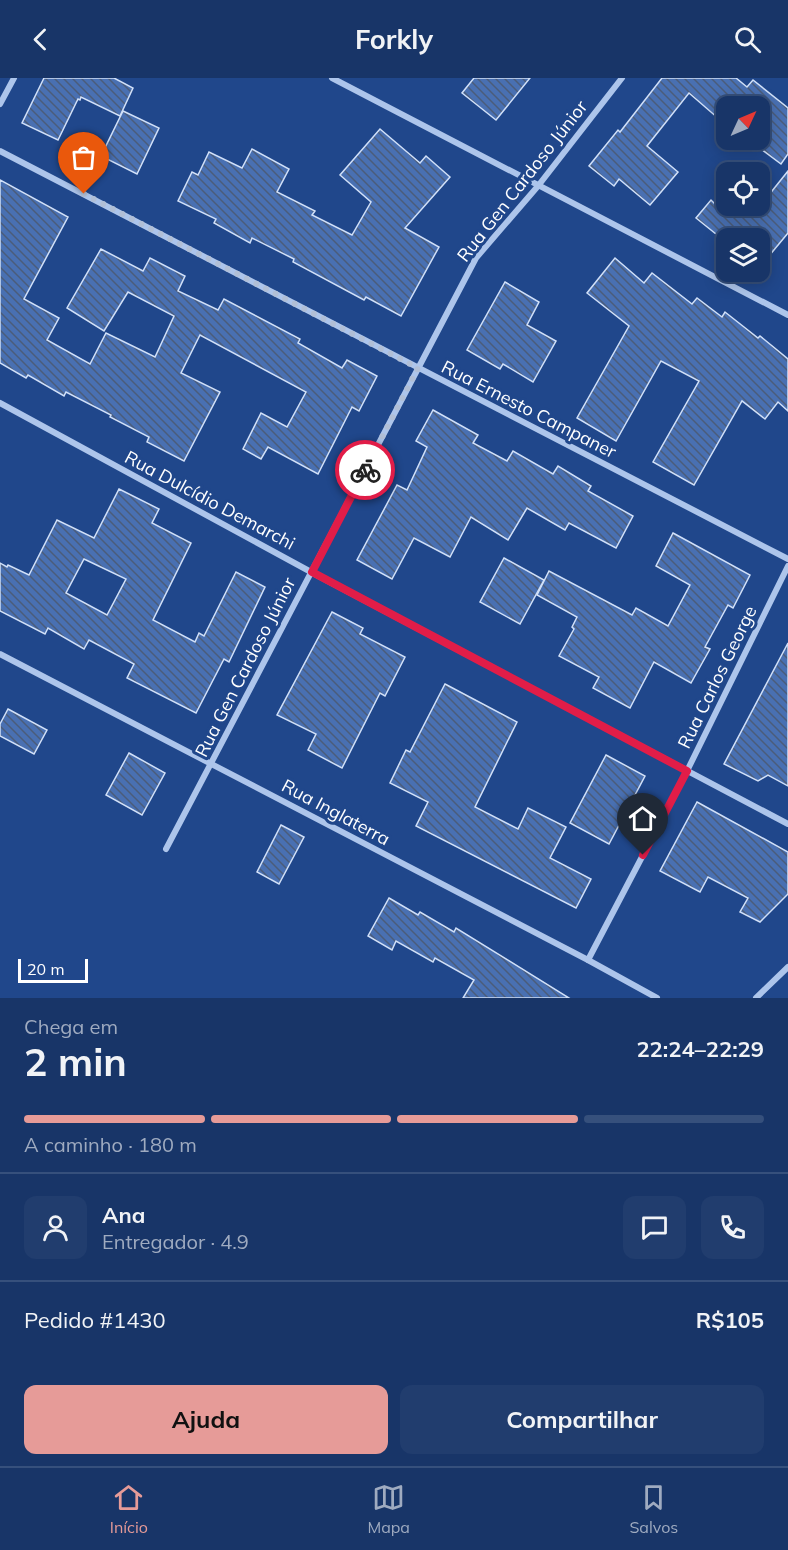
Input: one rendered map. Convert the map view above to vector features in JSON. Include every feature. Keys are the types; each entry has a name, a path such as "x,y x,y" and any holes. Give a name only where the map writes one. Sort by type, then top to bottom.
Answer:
{"street":[{"path":"0,104 14,78"},
{"path":"332,78 788,315"},
{"name":"Rua Gen Cardoso Júnior","path":"166,849 476,258 538,186 622,78"},
{"name":"Rua Ernesto Campaner","path":"0,151 788,560"},
{"name":"Rua Dulcídio Demarchi","path":"0,404 788,824"},
{"name":"Rua Carlos George","path":"588,960 687,771 788,566"},
{"name":"Rua Inglaterra","path":"0,654 657,998"},
{"path":"756,998 788,966"}],"building":[{"path":"44,78 114,78 133,88 120,116 81,97 80,100 78,99 58,140 22,123"},
{"path":"474,78 530,78 496,120 462,93"},
{"path":"662,78 736,78 747,87 753,80 788,108 788,154 781,164 762,150 770,150 770,96 716,96 716,116 689,93 647,146 678,172 650,205 619,179 614,186 589,166 618,130 620,132"},
{"path":"123,111 159,128 137,174 101,156"},
{"path":"380,129 420,163 426,156 450,177 405,228 439,247 401,316 366,297 364,300 293,262 294,259 252,238 250,243 214,223 216,219 178,201 192,172 198,175 209,152 242,168 252,149 289,169 277,192 315,211 312,215 352,235 371,202 340,175"},
{"path":"788,171 788,233 770,255 770,228 716,228 716,234 696,218 711,200 716,205 716,216 770,216 770,194"},
{"path":"0,180 68,217 24,299 59,318 47,340 90,364 106,333 155,357 174,316 128,292 104,331 67,308 101,249 143,271 150,258 185,276 178,291 218,310 224,299 300,339 298,343 342,368 347,360 377,376 359,411 352,407 318,474 268,447 261,459 243,449 261,413 287,427 306,392 200,335 181,373 220,392 184,461 147,442 149,437 110,417 111,415 66,392 64,396 28,375 26,378 0,363"},
{"path":"615,258 644,283 652,273 692,304 697,298 722,317 725,312 788,359 788,411 778,402 765,419 742,401 694,485 653,462 699,381 661,361 616,441 577,418 629,326 587,293"},
{"path":"505,282 539,302 527,325 556,341 533,382 503,364 500,369 467,350"},
{"path":"433,410 478,435 473,443 507,461 513,451 553,474 558,466 591,486 588,491 633,516 616,548 569,523 565,530 527,508 508,540 471,517 450,557 414,538 392,579 357,560 397,485 407,490 427,447 416,441"},
{"path":"119,489 159,509 152,523 191,543 153,620 195,642 199,633 204,636 236,572 265,587 229,662 224,659 196,713 127,678 134,664 89,640 84,649 48,628 45,634 0,611 0,563 29,575 57,520 94,538","holes":["84,559 126,579 107,615 66,593"]},
{"path":"673,533 750,575 733,608 728,605 705,647 710,649 691,683 654,662 630,708 593,688 599,677 559,656 574,629 572,627 577,617 537,595 549,571 632,615 636,608 668,626 690,585 656,566"},
{"path":"504,558 544,580 520,624 480,602"},
{"path":"332,612 363,628 360,634 405,657 385,696 380,693 342,768 308,750 316,734 277,715"},
{"path":"788,643 788,786 768,775 758,781 724,764"},
{"path":"445,684 517,722 475,807 518,829 528,808 566,827 550,858 591,879 576,908 416,826 428,802 390,783 406,750 410,752"},
{"path":"8,709 47,730 34,754 0,736 0,724"},
{"path":"129,753 165,773 142,815 106,795"},
{"path":"606,755 645,776 609,844 570,823"},
{"path":"697,802 788,852 788,894 760,922 740,912 748,898 708,877 700,892 660,871"},
{"path":"281,825 304,837 279,884 257,872"},
{"path":"389,898 418,915 420,912 454,932 456,928 569,998 463,998 474,980 435,958 433,962 396,941 392,950 368,936"}],"way so far":[{"path":"84,194 418,368 365,470"}],"route":[{"path":"365,470 312,572 687,771 643,855"}]}
